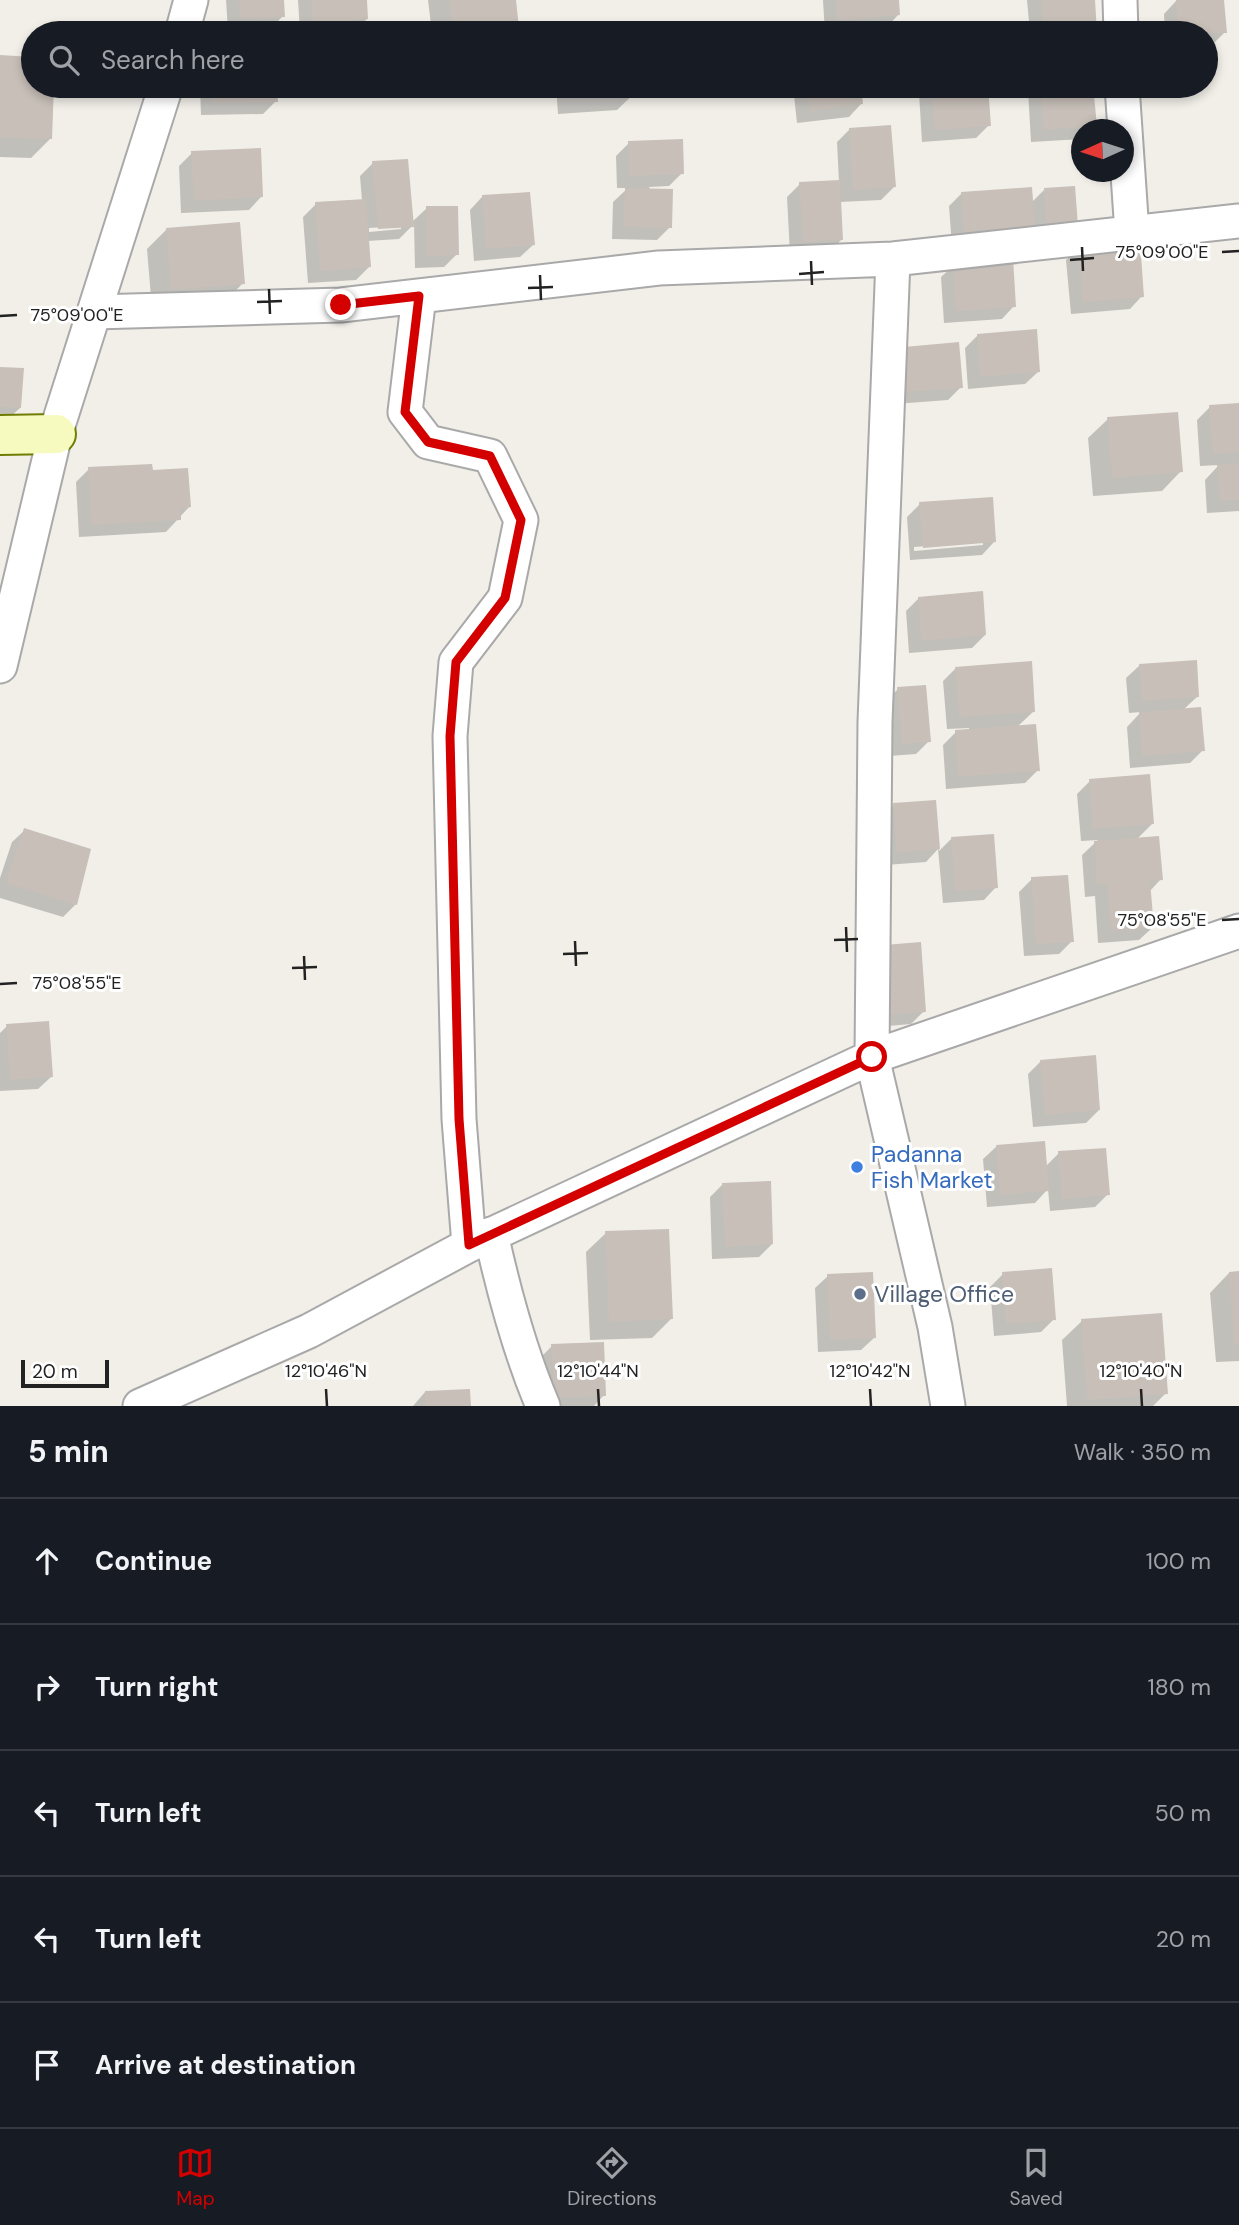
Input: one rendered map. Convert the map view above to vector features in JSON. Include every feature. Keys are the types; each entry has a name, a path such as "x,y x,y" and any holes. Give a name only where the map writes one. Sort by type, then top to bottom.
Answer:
{"street":[{"path":"185,21 191,0"},
{"path":"1120,0 1121,21"},
{"path":"0,666 56,434 162,98"},
{"path":"1123,98 1132,233"},
{"path":"94,312 341,305 659,268 893,259 1239,221"},
{"path":"893,259 875,723 872,1057 935,1327 948,1406"},
{"path":"419,296 405,412 428,442 490,456 521,520 505,598 456,662 450,736 459,1119 480,1239 505,1297 526,1368 543,1406"},
{"path":"0,435 56,434"},
{"path":"140,1406 309,1331 480,1239 872,1057 1239,931"}],"building":[{"path":"239,0 284,0 285,17 240,19"},
{"path":"311,0 367,0 368,19 313,21"},
{"path":"449,0 516,0 518,21 452,21"},
{"path":"836,0 899,0 900,15 837,21"},
{"path":"1041,0 1095,0 1096,21 1042,21"},
{"path":"1176,0 1224,0 1227,33 1218,33 1218,21 1177,21"},
{"path":"0,55 21,56 21,98 54,98 52,139 0,137"},
{"path":"213,98 278,98 278,102 213,103"},
{"path":"808,98 862,98 863,104 810,111"},
{"path":"932,98 989,98 991,126 935,130"},
{"path":"1041,98 1094,98 1096,119 1071,119 1071,128 1044,130"},
{"path":"891,125 896,187 853,190 849,128"},
{"path":"683,139 684,174 629,176 628,141"},
{"path":"261,148 263,197 194,201 191,151"},
{"path":"408,159 414,227 378,229 372,161"},
{"path":"840,180 843,240 803,242 799,182"},
{"path":"1075,186 1078,226 1047,229 1044,188"},
{"path":"1032,187 1035,228 964,234 961,192"},
{"path":"625,188 673,189 672,228 624,227"},
{"path":"530,192 535,245 486,249 482,195"},
{"path":"366,199 371,267 320,271 315,202"},
{"path":"426,206 458,206 459,255 427,256"},
{"path":"240,222 245,284 171,290 166,228"},
{"path":"1140,241 1144,297 1083,302 1078,245"},
{"path":"1013,258 1016,307 956,311 953,263"},
{"path":"1037,329 1040,372 980,377 977,334"},
{"path":"959,342 963,388 907,392 904,347"},
{"path":"0,367 24,368 21,408 0,407"},
{"path":"1239,403 1239,452 1213,454 1209,405"},
{"path":"1178,412 1183,472 1112,478 1107,417"},
{"path":"1239,463 1239,500 1220,501 1217,465"},
{"path":"152,464 153,470 188,468 191,507 181,509 181,520 92,525 88,467"},
{"path":"993,497 996,542 923,548 919,502"},
{"path":"983,591 986,635 921,641 918,597"},
{"path":"1197,660 1199,697 1142,701 1139,664"},
{"path":"1032,661 1035,712 959,717 955,667"},
{"path":"926,685 931,742 902,744 897,687"},
{"path":"1201,707 1205,751 1142,756 1139,712"},
{"path":"1036,724 1040,771 958,777 955,730"},
{"path":"1150,774 1154,824 1093,829 1089,779"},
{"path":"936,800 940,849 897,853 893,803"},
{"path":"24,828 91,849 77,905 6,883"},
{"path":"994,834 998,888 955,891 951,837"},
{"path":"1159,836 1163,880 1150,881 1154,928 1111,931 1107,884 1097,885 1094,841"},
{"path":"1068,875 1074,942 1036,944 1031,877"},
{"path":"921,942 926,1012 889,1015 884,945"},
{"path":"49,1021 53,1077 10,1080 6,1024"},
{"path":"1096,1055 1100,1110 1045,1115 1040,1060"},
{"path":"1045,1141 1049,1191 1000,1195 996,1145"},
{"path":"1106,1148 1110,1195 1062,1199 1058,1151"},
{"path":"771,1181 773,1244 725,1247 722,1183"},
{"path":"669,1229 673,1319 609,1322 605,1231"},
{"path":"1052,1268 1056,1320 1006,1324 1002,1272"},
{"path":"1239,1271 1239,1344 1234,1344 1229,1272"},
{"path":"873,1272 876,1338 830,1340 827,1274"},
{"path":"1162,1313 1168,1394 1087,1400 1081,1319"},
{"path":"604,1342 606,1396 554,1398 551,1344"},
{"path":"470,1389 471,1406 425,1406 425,1391"}],"place":[{"name":"Padanna Fish Market","path":"857,1167"},
{"name":"Village Office","path":"860,1294"}],"route":[{"path":"341,305 419,296 405,412 428,442 490,456 521,520 505,598 456,662 450,736 459,1119 469,1245 872,1057"}]}
